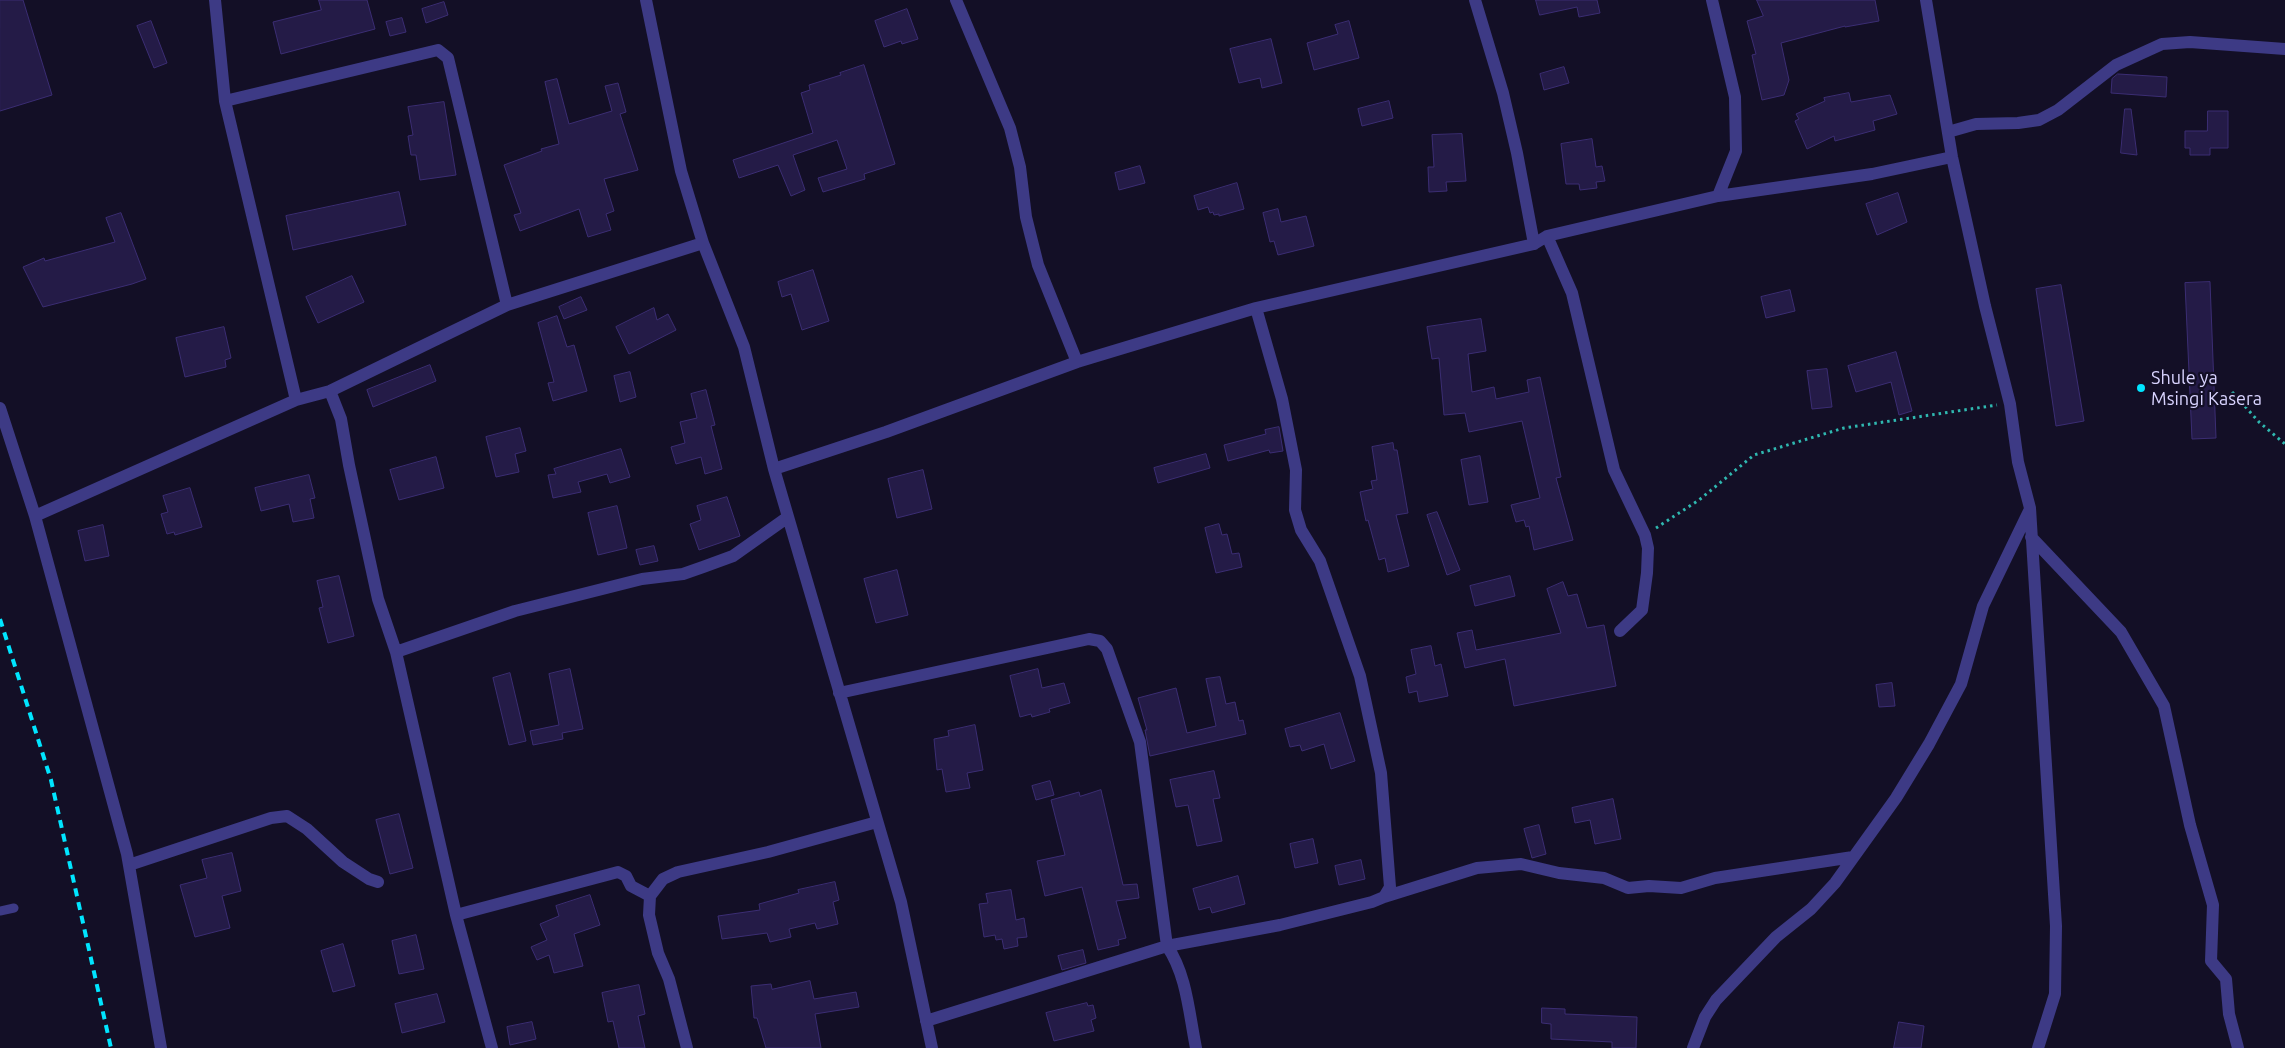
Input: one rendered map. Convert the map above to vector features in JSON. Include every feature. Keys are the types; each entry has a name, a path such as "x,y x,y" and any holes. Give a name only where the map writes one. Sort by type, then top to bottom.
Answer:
{"street":[{"path":"215,0 225,101 296,400"},
{"path":"646,0 681,171 703,243 744,347 774,469 901,902 932,1048"},
{"path":"956,0 1010,128 1020,167 1026,217 1038,265 1076,362"},
{"path":"1475,0 1513,136 1534,244"},
{"path":"1712,0 1735,97 1736,151 1718,196"},
{"path":"1926,0 1952,156 1985,306 2010,404 2018,462 2030,508 2056,926 2055,994 2038,1048"},
{"path":"1948,132 1976,124 2018,124 2039,120 2058,110 2116,65 2162,44 2190,42 2285,49"},
{"path":"225,101 438,50 444,53 448,58 507,305"},
{"path":"774,469 886,432 1076,362 1256,308 1534,244 1547,236 1718,196 1872,174 1952,156"},
{"path":"1547,236 1572,294 1614,470 1645,535 1648,548 1642,610 1620,631"},
{"path":"35,516 296,400 330,391 507,305 703,243"},
{"path":"1256,308 1282,399 1296,470 1295,510 1301,530 1320,561 1360,676 1379,764 1390,863 1390,887 1384,897"},
{"path":"330,391 341,419 348,465 378,599 396,652 456,915 492,1048"},
{"path":"0,408 35,516 129,865 160,1048"},
{"path":"1693,1048 1704,1017 1716,1000 1776,936 1811,909 1835,883 1900,791 1929,744 1961,684 1983,606 2030,508"},
{"path":"396,652 515,611 642,579 683,574 733,556 788,517"},
{"path":"2031,538 2121,632 2164,706 2190,825 2213,905 2211,960 2226,979 2229,1014 2238,1048"},
{"path":"839,693 1089,639 1100,641 1107,649 1140,742 1166,946 1176,959 1196,1048"},
{"path":"129,865 271,818 287,816 307,829 343,862 369,879 378,882"},
{"path":"687,1048 669,979 658,953 649,915 650,896 663,879 678,872 768,852 877,822"},
{"path":"926,1021 1166,946 1280,925 1384,897 1477,868 1521,864 1560,873 1604,878 1628,888 1649,886 1681,888 1715,878 1853,857"},
{"path":"456,915 618,872 626,876 631,886 650,896"}],"lane":[{"path":"0,912 14,908"}],"path":[{"path":"2232,392 2259,422 2285,444"},
{"path":"1645,535 1699,500 1754,455 1844,428 2010,404"}],"building":[{"path":"0,0 23,0 52,95 0,111"},
{"path":"319,0 367,0 375,29 281,54 273,22 321,10"},
{"path":"1536,0 1597,0 1600,13 1579,17 1577,7 1540,15"},
{"path":"1757,0 1875,0 1879,21 1845,26 1781,43 1789,80 1784,95 1762,100 1752,55 1756,54 1747,21 1763,16"},
{"path":"444,2 448,15 426,23 422,9"},
{"path":"907,9 918,39 902,44 901,41 884,47 875,21"},
{"path":"402,18 406,32 390,36 386,22"},
{"path":"151,21 167,63 154,68 137,26"},
{"path":"1349,21 1359,58 1314,70 1307,43 1338,34 1335,25"},
{"path":"1271,39 1282,83 1262,88 1260,78 1239,83 1230,49"},
{"path":"864,65 895,164 864,174 865,179 823,192 818,178 847,169 837,140 793,155 805,190 791,196 778,165 739,178 733,160 813,133 801,93 810,90 809,85 841,75 840,73"},
{"path":"1564,67 1569,83 1544,90 1540,74"},
{"path":"2118,74 2167,77 2166,97 2111,93 2112,79"},
{"path":"557,79 569,124 612,111 605,86 618,83 626,112 620,114 638,170 604,179 614,211 606,214 611,230 588,237 579,209 520,231 514,215 521,213 504,165 542,151 541,149 559,144 545,82"},
{"path":"1849,93 1851,102 1890,95 1897,114 1873,121 1875,130 1835,141 1834,136 1807,149 1795,121 1799,119 1796,114 1825,101 1824,98"},
{"path":"1389,101 1393,118 1362,126 1358,109"},
{"path":"444,102 456,175 420,180 416,155 411,155 408,136 413,135 408,107"},
{"path":"2125,109 2131,109 2137,155 2121,153"},
{"path":"2208,111 2228,111 2228,148 2210,148 2210,155 2190,155 2190,148 2185,148 2185,131 2207,131"},
{"path":"1462,134 1466,181 1446,182 1447,191 1429,192 1428,167 1434,167 1432,135"},
{"path":"1592,139 1596,167 1602,166 1605,181 1596,182 1597,188 1580,190 1579,184 1566,184 1561,144"},
{"path":"1140,166 1145,183 1119,190 1115,173"},
{"path":"1237,183 1244,209 1219,216 1219,214 1214,215 1213,212 1210,213 1208,207 1198,210 1194,196"},
{"path":"399,192 406,225 293,250 286,216"},
{"path":"1898,193 1907,222 1877,235 1866,204"},
{"path":"1278,209 1281,222 1306,216 1314,246 1278,255 1274,241 1270,242 1263,213"},
{"path":"121,213 146,279 43,307 23,267 44,258 45,261 115,242 106,218"},
{"path":"813,270 829,321 802,330 791,294 782,297 778,282"},
{"path":"352,276 364,302 318,323 306,297"},
{"path":"2210,282 2216,438 2192,439 2185,283"},
{"path":"2061,285 2084,421 2056,426 2036,289"},
{"path":"1790,290 1795,311 1766,318 1761,297"},
{"path":"581,297 587,310 564,319 559,307"},
{"path":"654,308 657,320 668,314 676,330 629,354 616,327"},
{"path":"557,316 567,347 574,345 587,391 553,401 548,383 554,382 538,323"},
{"path":"1481,319 1486,351 1468,354 1472,392 1494,387 1496,399 1529,392 1527,380 1540,377 1561,477 1556,478 1573,540 1534,550 1529,526 1526,527 1524,520 1516,522 1511,505 1540,498 1522,421 1469,432 1465,413 1444,415 1439,358 1432,359 1427,327"},
{"path":"224,327 231,358 225,360 226,367 185,377 176,338"},
{"path":"1896,352 1912,411 1899,415 1891,382 1856,392 1848,366"},
{"path":"430,365 436,381 373,407 367,390"},
{"path":"1827,369 1832,407 1812,409 1807,371"},
{"path":"630,372 636,397 620,402 614,376"},
{"path":"706,390 715,425 711,426 722,469 705,474 701,457 676,464 671,447 685,443 680,422 697,418 691,394"},
{"path":"1279,427 1283,451 1270,453 1269,450 1228,461 1224,445 1266,434 1265,430"},
{"path":"520,428 526,451 515,454 519,472 496,477 486,437"},
{"path":"1393,443 1394,450 1397,450 1408,513 1396,515 1409,566 1388,572 1385,558 1379,560 1368,520 1366,521 1360,492 1373,489 1371,481 1377,480 1372,447"},
{"path":"621,449 630,477 610,483 607,474 578,482 581,492 553,498 548,475 556,474 554,469"},
{"path":"1206,454 1210,468 1158,483 1154,468"},
{"path":"1480,456 1488,502 1469,505 1461,460"},
{"path":"436,457 444,488 399,500 390,470"},
{"path":"923,470 932,509 897,518 888,479"},
{"path":"309,475 315,498 310,499 314,518 293,522 289,504 261,511 255,488"},
{"path":"190,488 202,527 175,535 174,532 167,534 161,514 168,512 163,496"},
{"path":"727,497 740,536 699,550 690,524 701,520 697,506"},
{"path":"617,506 627,548 598,555 588,513"},
{"path":"1437,512 1460,570 1447,575 1427,515"},
{"path":"1219,524 1222,535 1227,534 1232,554 1239,553 1242,567 1216,573 1205,528"},
{"path":"103,525 109,556 85,561 78,531"},
{"path":"654,546 658,561 640,565 636,550"},
{"path":"897,570 908,615 876,623 864,579"},
{"path":"339,576 354,636 328,643 319,608 323,607 317,581"},
{"path":"1510,576 1515,596 1475,606 1470,586"},
{"path":"1563,582 1568,596 1577,594 1587,628 1604,625 1616,686 1514,706 1505,659 1465,668 1457,633 1472,630 1476,650 1561,633 1547,589"},
{"path":"1431,646 1435,666 1441,664 1448,696 1419,702 1417,691 1409,693 1406,677 1416,674 1411,650"},
{"path":"570,669 583,729 562,733 563,739 533,745 530,731 559,725 549,674"},
{"path":"1038,669 1042,688 1064,683 1070,703 1049,709 1050,712 1032,717 1031,714 1020,717 1010,676"},
{"path":"510,673 526,741 509,745 493,678"},
{"path":"1220,677 1226,704 1235,702 1239,721 1243,720 1246,734 1150,756 1145,730 1147,730 1138,698 1176,688 1187,733 1216,726 1206,679"},
{"path":"1892,683 1895,706 1879,707 1876,685"},
{"path":"1340,713 1355,761 1331,769 1324,744 1302,751 1300,745 1290,747 1285,729"},
{"path":"975,725 983,770 967,773 970,788 946,792 942,769 937,770 934,739 949,736 948,731"},
{"path":"1214,771 1220,798 1213,799 1222,841 1197,846 1188,805 1176,807 1170,780"},
{"path":"1050,781 1054,795 1036,800 1032,786"},
{"path":"1101,790 1123,885 1137,884 1139,898 1116,901 1126,938 1118,940 1119,945 1098,950 1082,887 1045,896 1037,861 1065,855 1051,800 1079,792 1080,796"},
{"path":"1613,799 1621,839 1595,844 1590,820 1575,823 1572,808"},
{"path":"399,814 413,868 390,874 376,820"},
{"path":"1539,825 1546,854 1532,858 1524,829"},
{"path":"1313,839 1318,863 1295,868 1290,844"},
{"path":"232,853 241,891 222,896 230,928 195,937 180,885 207,878 202,860"},
{"path":"1361,860 1365,879 1339,885 1335,866"},
{"path":"1238,876 1245,904 1212,913 1210,907 1199,910 1193,889"},
{"path":"835,882 839,900 833,902 838,924 817,929 815,923 789,929 791,937 770,942 767,933 722,939 718,916 760,910 759,904 799,893 798,890"},
{"path":"1011,890 1016,920 1024,918 1027,937 1017,938 1018,946 1004,949 1002,939 996,940 995,935 984,937 979,904 988,903 986,894"},
{"path":"590,895 600,925 574,934 583,966 554,973 549,955 537,960 531,947 547,940 540,924 559,916 556,906"},
{"path":"416,935 424,969 399,974 392,941"},
{"path":"343,944 355,986 333,992 321,951"},
{"path":"1083,950 1086,963 1062,970 1058,956"},
{"path":"810,981 814,999 856,992 859,1007 815,1014 821,1048 766,1048 757,1018 754,1018 751,986 771,984 772,989"},
{"path":"639,985 645,1014 638,1016 645,1048 619,1048 613,1021 608,1022 602,993"},
{"path":"437,994 445,1022 402,1033 395,1004"},
{"path":"1087,1003 1088,1006 1093,1005 1096,1018 1091,1020 1094,1031 1054,1041 1046,1013"},
{"path":"1542,1008 1565,1009 1565,1014 1637,1017 1636,1048 1612,1048 1612,1042 1551,1039 1551,1024 1542,1023"},
{"path":"532,1022 536,1039 510,1045 507,1027"},
{"path":"1899,1022 1924,1026 1921,1048 1894,1048"}],"railway":[{"path":"0,619 51,780 111,1048"}],"place":[{"name":"Shule ya Msingi Kasera","path":"2141,388"}]}
